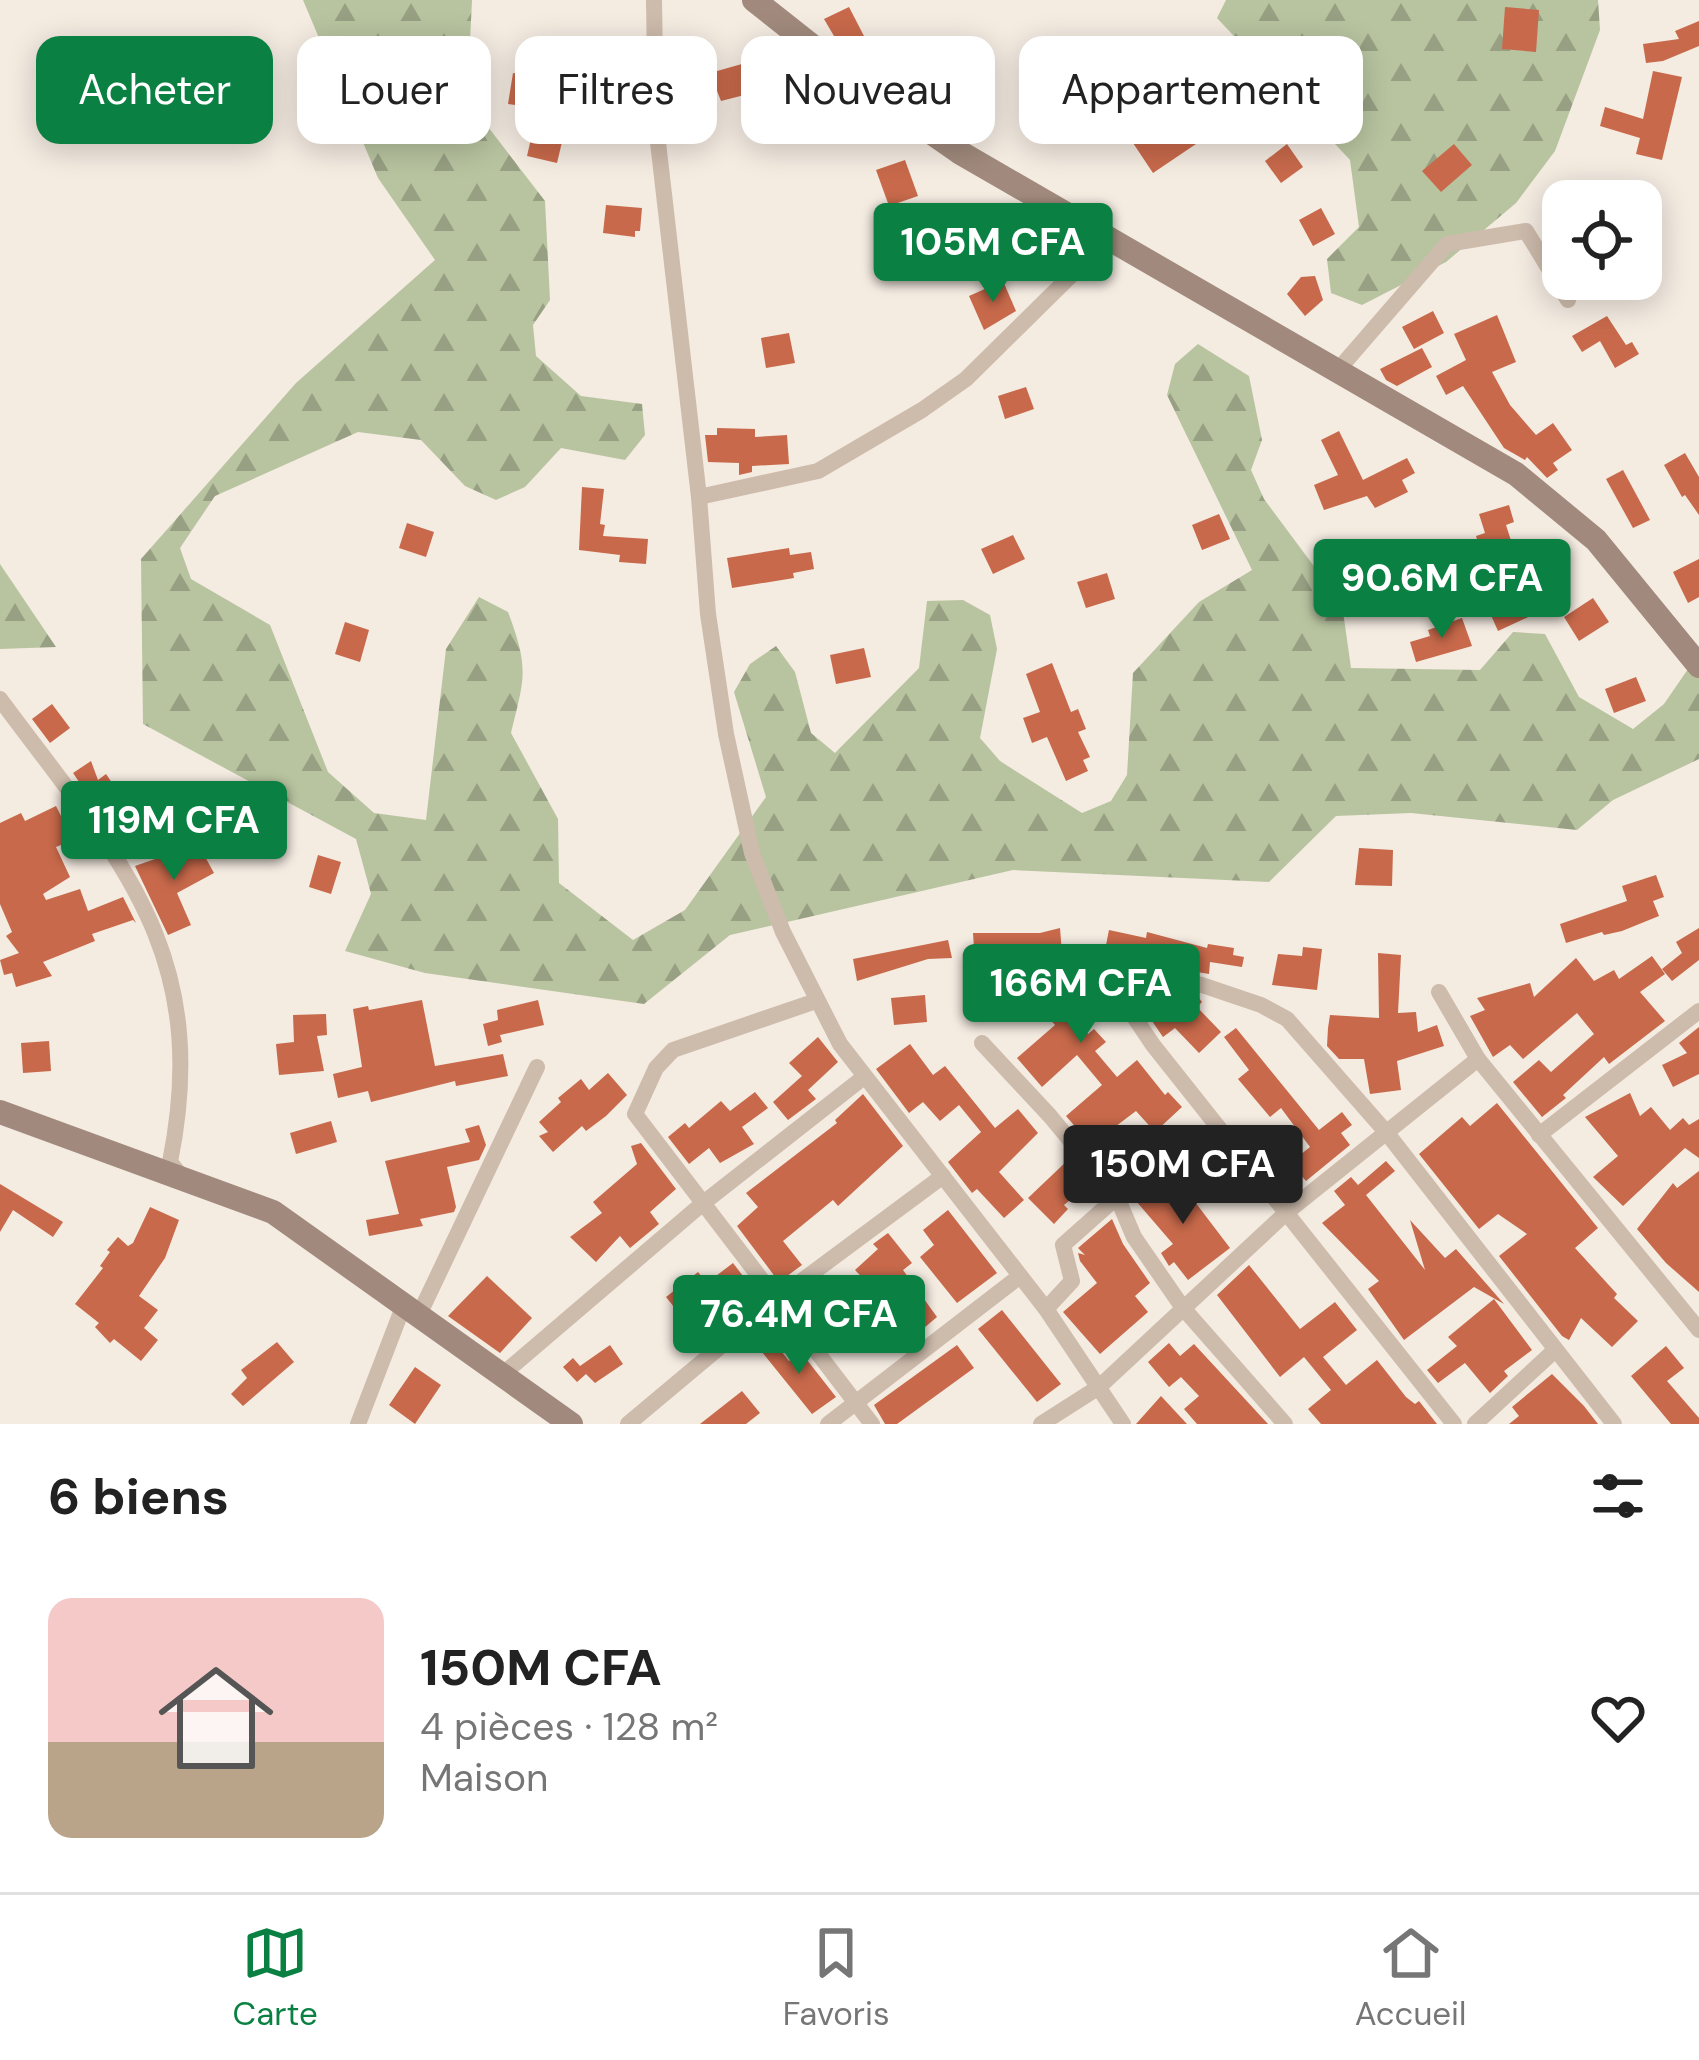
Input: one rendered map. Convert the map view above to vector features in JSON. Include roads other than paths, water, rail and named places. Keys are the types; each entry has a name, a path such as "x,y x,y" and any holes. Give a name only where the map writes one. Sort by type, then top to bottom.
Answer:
{"street":[{"path":"654,0 656,125 715,675 743,817 767,894 816,1000 864,1077 1046,1309 1123,1424"},
{"path":"754,0 909,119 1106,240 1473,446 1557,504 1629,578 1699,666"},
{"path":"1338,370 1447,244 1526,231 1542,257"},
{"path":"699,497 818,471 904,422 966,379 1106,240"},
{"path":"0,699 98,826 162,945 173,984 178,1052 170,1162 181,1176"},
{"path":"1454,1424 1153,1045 1110,982 1112,971 1202,986 1275,1011 1297,1028 1386,1132 1614,1424"},
{"path":"1439,992 1478,1059 1696,1319"},
{"path":"816,1000 673,1050 656,1068 635,1114 872,1424"},
{"path":"1540,1135 1699,1011"},
{"path":"982,1042 1050,1115 1117,1198 1134,1238 1183,1308 1285,1424"},
{"path":"1042,1424 1099,1387 1288,1212 1478,1059"},
{"path":"358,1424 537,1067"},
{"path":"502,1374 702,1204 864,1077"},
{"path":"0,1112 273,1213 571,1424"},
{"path":"628,1424 776,1300 943,1176"},
{"path":"1046,1309 1072,1281 1066,1240 1117,1198"},
{"path":"828,1424 1020,1276"},
{"path":"1475,1424 1554,1351"}]}
